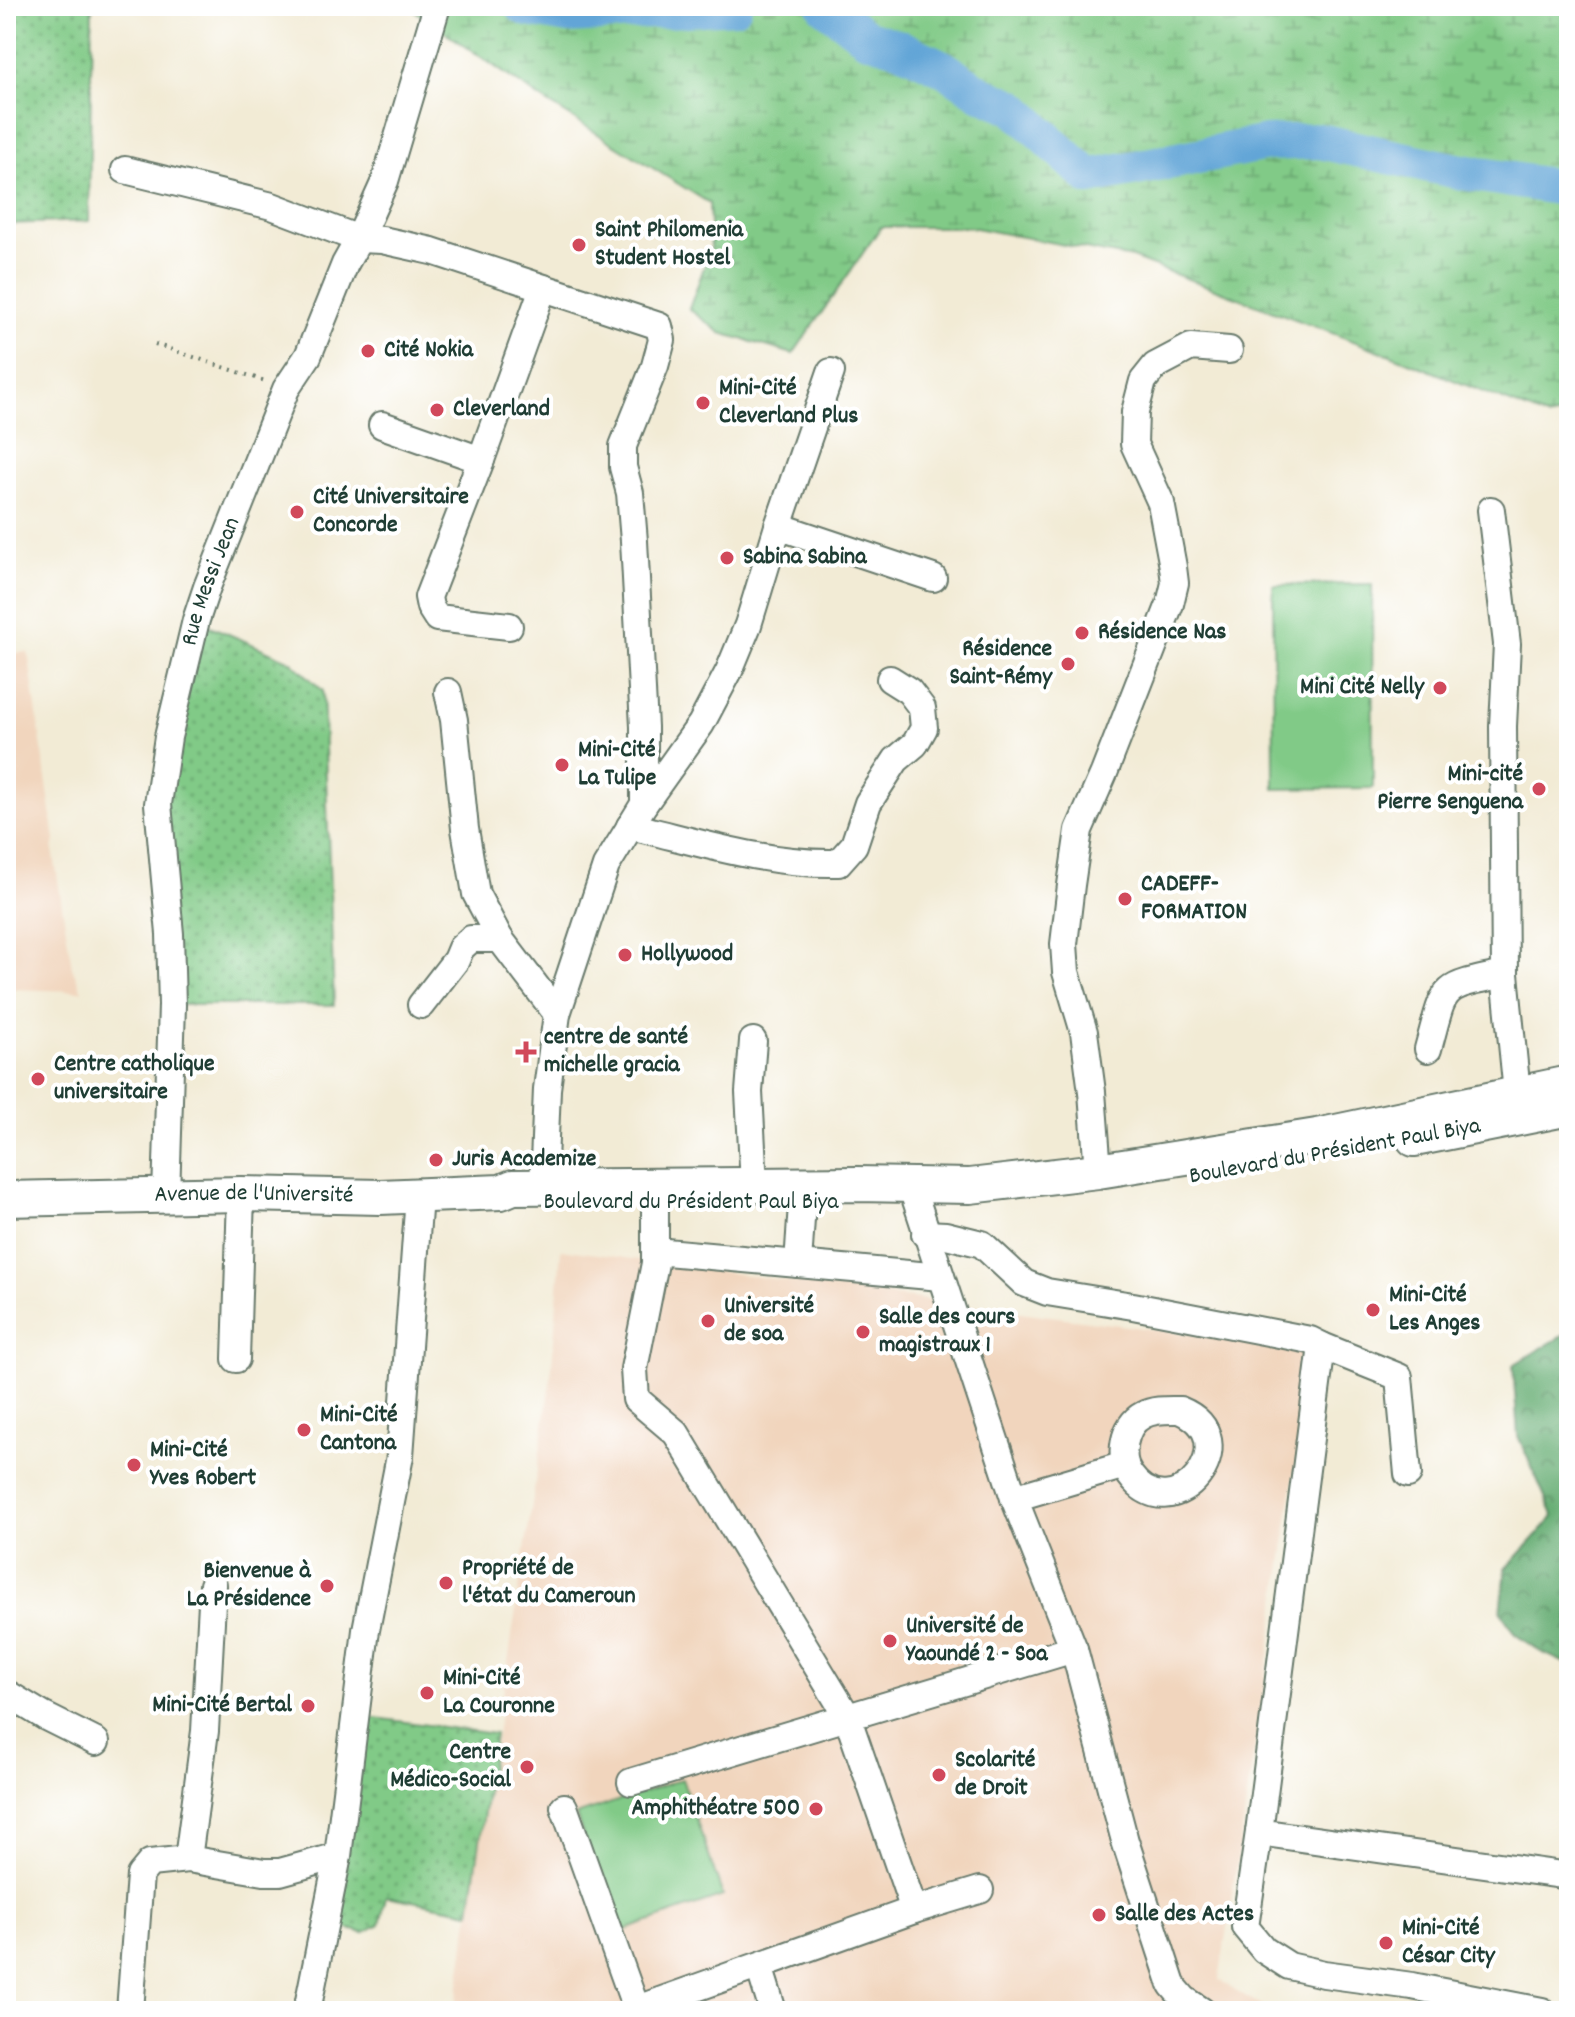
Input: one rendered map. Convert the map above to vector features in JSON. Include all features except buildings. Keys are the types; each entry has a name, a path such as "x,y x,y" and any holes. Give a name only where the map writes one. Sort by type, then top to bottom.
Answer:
{"main road":[{"name":"Boulevard du Président Paul Biya","path":"501,1192 513,1187 754,1185 917,1207 970,1186 1098,1171 1317,1136 1569,1083"},
{"name":"Boulevard du Président Paul Biya","path":"501,1192 514,1199 540,1205 917,1207 1094,1195 1320,1157 1569,1108"},
{"name":"Avenue de l'Université","path":"6,1199 241,1194 419,1196 501,1192"}],"street":[{"name":"Rue Messi Jean","path":"166,1196 172,1005 170,934 158,804 166,751 196,620 286,389 308,356 345,264 385,181 437,6"},
{"path":"125,170 272,206 359,239 382,240 432,251 660,329 662,340 655,366 623,446 623,467 630,493 634,541 644,727 637,815"},
{"path":"509,626 437,618 428,597 543,288"},
{"path":"1098,1171 1084,1032 1066,972 1064,944 1071,885 1079,830 1165,618 1175,583 1161,503 1134,444 1135,412 1143,381 1155,366 1191,347 1229,350"},
{"path":"543,1187 547,1089 557,1014 606,866 637,815 701,724 729,671 748,625 831,372"},
{"path":"382,425 481,460"},
{"path":"1491,510 1507,644 1503,726 1505,974 1517,1093"},
{"path":"778,526 933,578"},
{"path":"637,815 769,858 812,864 838,863 854,845 868,803 896,760 915,744 924,728 922,708 909,691 890,679"},
{"path":"448,692 476,894 500,939 557,1014"},
{"path":"421,1005 456,960 461,948 471,939 500,939"},
{"path":"1428,1049 1443,995 1457,984 1505,974"},
{"path":"753,1041 749,1092 754,1185"},
{"path":"236,1359 241,1194"},
{"path":"307,2011 338,1856 366,1630 400,1456 419,1196"},
{"path":"655,1204 655,1263 634,1369 636,1399 676,1433 847,1716 914,1910"},
{"path":"798,1264 802,1204"},
{"path":"917,1207 1014,1498 1074,1649 1125,1841 1172,1985 1184,1999 1202,2011"},
{"path":"917,1207 946,1235 982,1244 1024,1283 1047,1292 1310,1340 1399,1377 1408,1474"},
{"path":"655,1251 941,1277"},
{"path":"1322,1346 1245,1927 1264,1950 1289,1966 1542,2011"},
{"path":"1014,1498 1125,1465"},
{"path":"188,1859 205,1731 213,1585"},
{"path":"631,1782 1074,1649"},
{"path":"6,1693 96,1742"},
{"path":"564,1807 637,2010 914,1910 980,1890"},
{"path":"1259,1832 1569,1876"},
{"path":"130,2011 140,1875 150,1863 188,1859 280,1872 338,1856"},
{"path":"759,1966 773,2011"}],"path":[{"path":"155,344 286,389"}],"shaded area":[{"path":"28,652 55,840 53,850 72,967 82,991 6,989 6,654"},
{"name":"Université de Yaoundé 2 - Soa","path":"561,1249 1311,1350 1275,1615 1219,1980 1270,2011 455,2011 551,1379"}],"green space":[{"path":"6,6 92,6 89,221 6,224"},
{"path":"408,6 1569,6 1569,413 1548,418 1132,258 970,227 881,227 793,354 721,333 689,309 711,248 709,203 540,98"},
{"path":"1372,584 1373,788 1274,789 1273,585"},
{"path":"196,620 291,661 323,691 334,1005 172,1005 158,804"},
{"path":"1569,1332 1569,1665 1539,1651 1515,1634 1501,1612 1506,1569 1554,1517 1518,1436 1513,1365"},
{"path":"361,1716 495,1734 470,1912 386,1896 380,1924 364,1933 334,1925"},
{"path":"682,1779 723,1896 617,1933 576,1815"}],"waterway":[{"path":"522,6 568,16 734,6"},
{"path":"825,6 867,38 901,48 943,68 981,93 1013,107 1089,177 1267,143 1319,141 1462,172 1569,189"}],"place":[{"name":"Saint Philomenia Student Hostel","path":"579,245"},
{"name":"Cité Nokia","path":"368,351"},
{"name":"Mini-Cité Cleverland Plus","path":"703,403"},
{"name":"Cleverland","path":"437,410"},
{"name":"Cité Universitaire Concorde","path":"297,512"},
{"name":"Sabina Sabina","path":"727,558"},
{"name":"Résidence Nas","path":"1082,633"},
{"name":"Résidence Saint-Rémy","path":"1068,664"},
{"name":"Mini Cité Nelly","path":"1440,688"},
{"name":"Mini-Cité La Tulipe","path":"562,765"},
{"name":"Mini-cité Pierre Senguena","path":"1539,789"},
{"name":"CADEFF- FORMATION","path":"1125,899"},
{"name":"Hollywood","path":"625,955"},
{"name":"centre de santé michelle gracia","path":"526,1052"},
{"name":"Centre catholique universitaire","path":"38,1079"},
{"name":"Juris Academize","path":"436,1160"},
{"name":"Mini-Cité Les Anges","path":"1373,1310"},
{"name":"Université de soa","path":"708,1321"},
{"name":"Salle des cours magistraux 1","path":"863,1332"},
{"name":"Mini-Cité Cantona","path":"304,1430"},
{"name":"Mini-Cité Yves Robert","path":"134,1465"},
{"name":"Propriété de l'état du Cameroun","path":"446,1583"},
{"name":"Bienvenue à La Présidence","path":"327,1586"},
{"name":"Université de Yaoundé 2 - Soa","path":"890,1641"},
{"name":"Mini-Cité La Couronne","path":"427,1693"},
{"name":"Mini-Cité Bertal","path":"308,1706"},
{"name":"Centre Médico-Social","path":"527,1767"},
{"name":"Scolarité de Droit","path":"939,1775"},
{"name":"Amphithéatre 500","path":"816,1809"},
{"name":"Salle des Actes","path":"1099,1915"},
{"name":"Mini-Cité César City","path":"1386,1943"}]}
